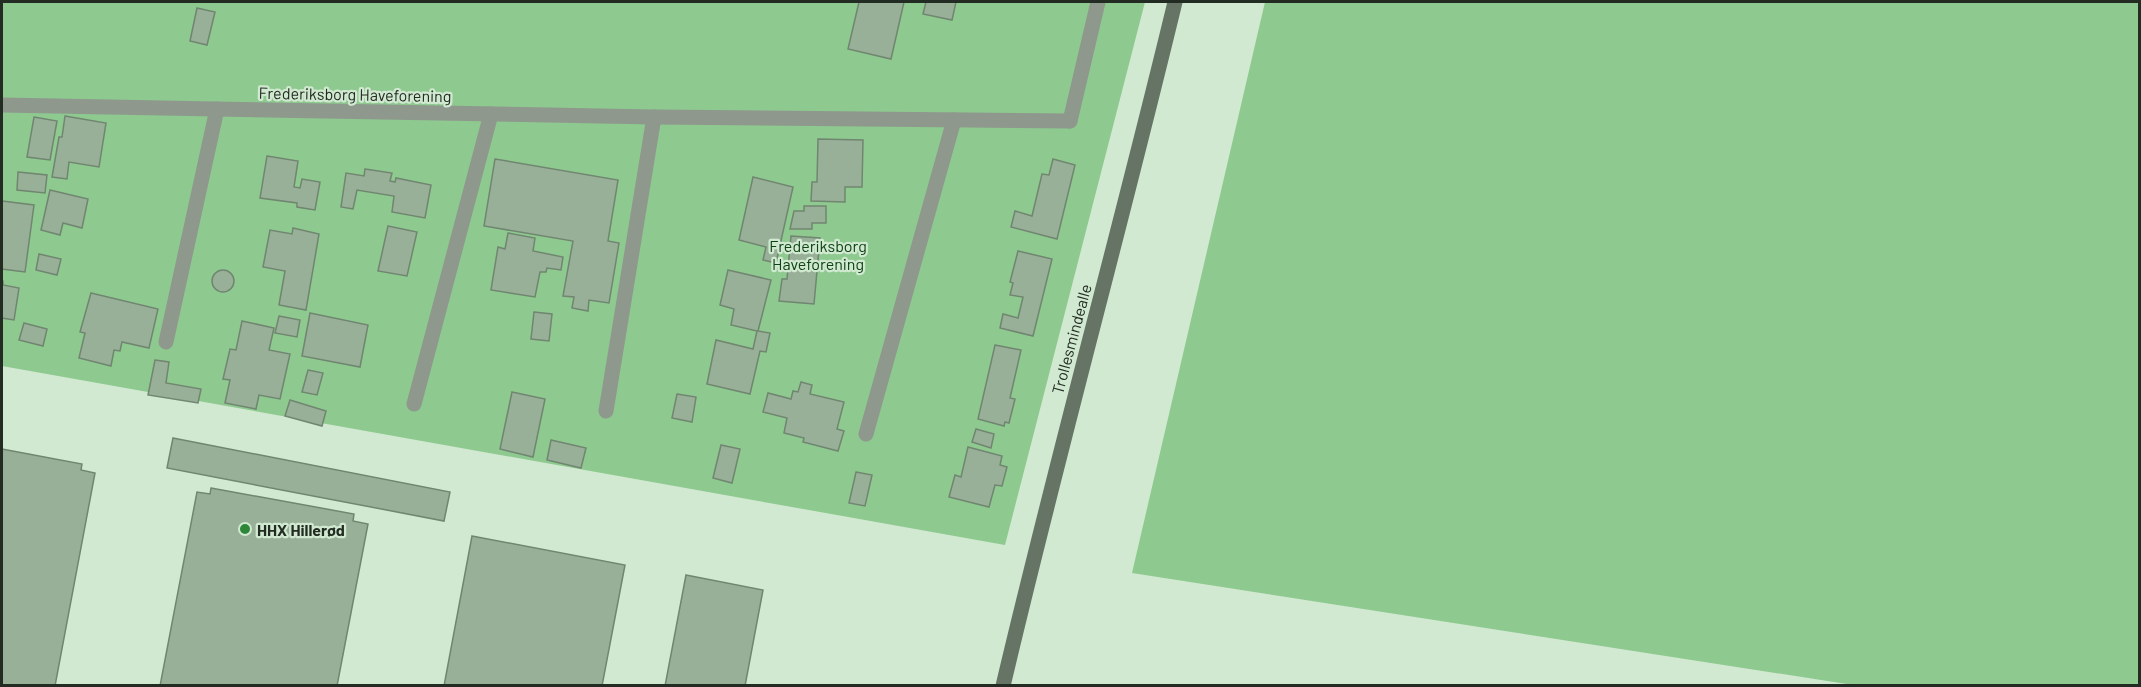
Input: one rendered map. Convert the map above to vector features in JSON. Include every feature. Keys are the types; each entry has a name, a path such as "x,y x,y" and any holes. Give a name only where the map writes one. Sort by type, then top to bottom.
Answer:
{"street":[{"name":"Frederiksborg Haveforening","path":"2,105 654,117 1070,121 1098,2"},
{"name":"Trollesmindealle","path":"1003,686 1034,551 1175,2"},
{"path":"166,342 218,109"},
{"path":"414,404 491,114"},
{"path":"606,411 654,117"},
{"path":"866,434 954,120"}],"green space":[{"name":"Frederiksborg Haveforening","path":"2,2 1145,2 1005,545 2,366"},
{"path":"1265,2 2139,2 2139,685 1853,685 1132,573"}],"building":[{"path":"859,2 904,2 891,59 848,49"},
{"path":"926,2 956,2 952,20 923,14"},
{"path":"197,8 215,12 207,45 190,41"},
{"path":"65,116 106,123 99,167 69,162 67,179 52,177"},
{"path":"34,117 57,121 50,160 27,157"},
{"path":"818,139 863,140 862,187 845,187 845,202 811,201 812,182 817,182"},
{"path":"267,156 298,161 294,187 300,188 302,179 320,182 315,210 297,207 297,203 260,198"},
{"path":"495,159 618,180 608,241 619,243 609,303 589,300 588,311 572,308 574,297 563,296 573,241 484,226"},
{"path":"1053,159 1075,165 1057,239 1011,227 1015,211 1032,216 1042,174 1049,175"},
{"path":"365,169 392,173 390,181 395,182 396,178 431,185 425,218 392,212 394,196 357,190 353,209 341,207 346,173 364,176"},
{"path":"18,172 47,175 45,193 17,190"},
{"path":"753,177 793,187 776,263 763,260 766,247 739,240"},
{"path":"50,190 88,199 82,228 63,223 60,235 41,230"},
{"path":"2,201 34,205 25,272 2,269"},
{"path":"804,206 826,206 826,223 812,223 812,229 790,229 794,211 804,211"},
{"path":"388,226 417,232 407,276 378,271"},
{"path":"293,228 319,234 306,310 279,305 285,271 263,267 270,230 292,234"},
{"path":"508,233 535,238 533,251 563,257 561,270 547,268 546,272 540,272 535,297 491,290 498,247 505,249"},
{"path":"791,236 820,238 814,304 779,301 782,279 787,279"},
{"path":"1018,251 1052,259 1033,336 1000,328 1003,314 1018,318 1023,297 1010,295 1013,283 1010,282"},
{"path":"39,254 61,259 57,275 36,270"},
{"path":"223,270 231,273 234,281 231,289 223,292 215,289 212,281 215,273"},
{"path":"728,270 771,280 758,331 770,333 766,352 760,351 750,394 707,384 716,340 753,349 757,331 731,325 734,309 720,305"},
{"path":"2,280 3,285 19,288 14,320 2,318"},
{"path":"91,293 158,309 149,348 122,342 120,351 114,350 111,366 79,358 85,333 80,332"},
{"path":"534,312 552,314 549,341 531,339"},
{"path":"310,313 368,325 360,367 302,356"},
{"path":"279,316 300,320 297,337 275,333"},
{"path":"242,321 274,328 269,350 290,354 280,399 259,395 256,409 225,403 230,380 223,379 230,349 236,350"},
{"path":"24,323 47,329 43,346 19,340"},
{"path":"995,345 1021,350 1010,398 1015,399 1009,423 1005,422 1004,426 978,419"},
{"path":"155,360 169,362 166,383 201,389 198,403 148,395"},
{"path":"308,370 323,373 317,395 302,392"},
{"path":"801,382 812,385 810,394 844,402 837,429 844,431 838,451 803,442 804,438 784,433 787,418 763,412 768,393 791,399 793,391 798,392"},
{"path":"512,392 545,399 533,457 500,449"},
{"path":"677,394 696,397 692,422 672,418"},
{"path":"290,400 326,411 322,426 285,416"},
{"path":"976,429 994,434 991,448 972,442"},
{"path":"173,438 450,492 444,521 167,468"},
{"path":"551,440 586,448 581,468 547,460"},
{"path":"721,445 740,449 732,483 713,478"},
{"path":"968,447 1002,456 1000,465 1007,467 1002,486 995,485 989,507 949,497 955,475 961,477"},
{"path":"2,449 82,464 81,470 95,473 55,686 2,686"},
{"path":"856,472 872,475 865,506 849,503"},
{"path":"211,488 354,514 353,521 368,524 337,686 160,686 197,492 210,494"},
{"path":"472,536 625,565 602,686 444,686"},
{"path":"686,575 763,590 745,686 665,686"}],"place":[{"name":"HHX Hillerød","path":"245,529"}]}
